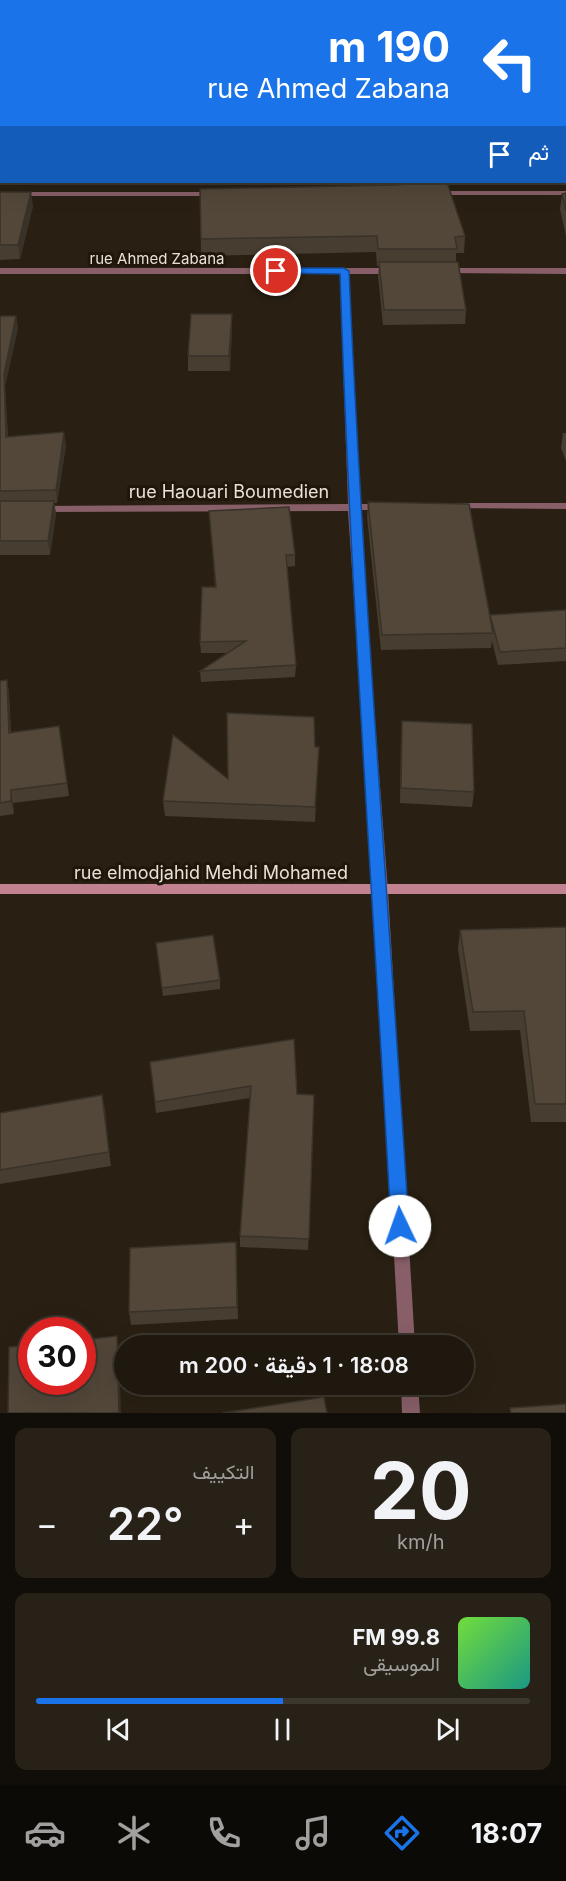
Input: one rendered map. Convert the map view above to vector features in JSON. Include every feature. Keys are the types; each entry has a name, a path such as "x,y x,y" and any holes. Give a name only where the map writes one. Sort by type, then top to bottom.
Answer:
{"main road":[{"name":"rue elmodjahid Mehdi Mohamed","path":"0,889 381,891 566,889"}],"street":[{"path":"46,194 49,183"},
{"path":"423,193 566,193"},
{"path":"0,194 223,194"},
{"name":"rue Ahmed Zabana","path":"0,271 403,271"},
{"path":"344,271 354,507 381,891 406,1335"},
{"path":"438,271 566,271"},
{"path":"436,506 566,506"},
{"name":"rue Haouari Boumedien","path":"24,509 401,507"},
{"path":"410,1395 411,1413"}],"building":[{"path":"447,183 465,236 455,237 457,249 378,249 377,236 201,239 200,189"},
{"path":"0,192 31,192 18,245 0,245"},
{"path":"566,193 566,211 562,194"},
{"path":"379,262 458,262 466,310 384,310"},
{"path":"191,314 232,314 229,356 188,356"},
{"path":"0,316 16,316 4,374 6,437 64,432 56,490 0,491"},
{"path":"0,501 54,501 48,541 0,541"},
{"path":"368,502 469,504 493,633 382,635"},
{"path":"289,507 295,555 286,555 296,665 200,671 246,641 200,642 202,587 216,587 209,511"},
{"path":"566,610 566,648 500,652 490,615"},
{"path":"7,680 9,733 59,726 67,783 11,790 11,801 0,803 0,681"},
{"path":"227,713 314,717 315,747 319,747 315,807 163,801 173,735 228,779"},
{"path":"402,721 472,724 474,792 401,788"},
{"path":"566,927 566,1104 535,1104 524,1011 473,1012 460,930"},
{"path":"213,935 220,980 162,988 156,943"},
{"path":"294,1039 297,1094 314,1095 309,1239 240,1236 251,1086 155,1102 150,1062"},
{"path":"102,1095 109,1152 0,1170 0,1113"},
{"path":"236,1242 237,1307 129,1312 130,1248"},
{"path":"114,1336 114,1395 119,1395 119,1413 8,1413 9,1347 18,1346 18,1395 96,1395 96,1338"},
{"path":"324,1397 327,1413 222,1413"},
{"path":"566,1404 566,1413 511,1413 510,1408"}],"route":[{"path":"276,271 344,271 354,507 381,891 400,1226"}]}
